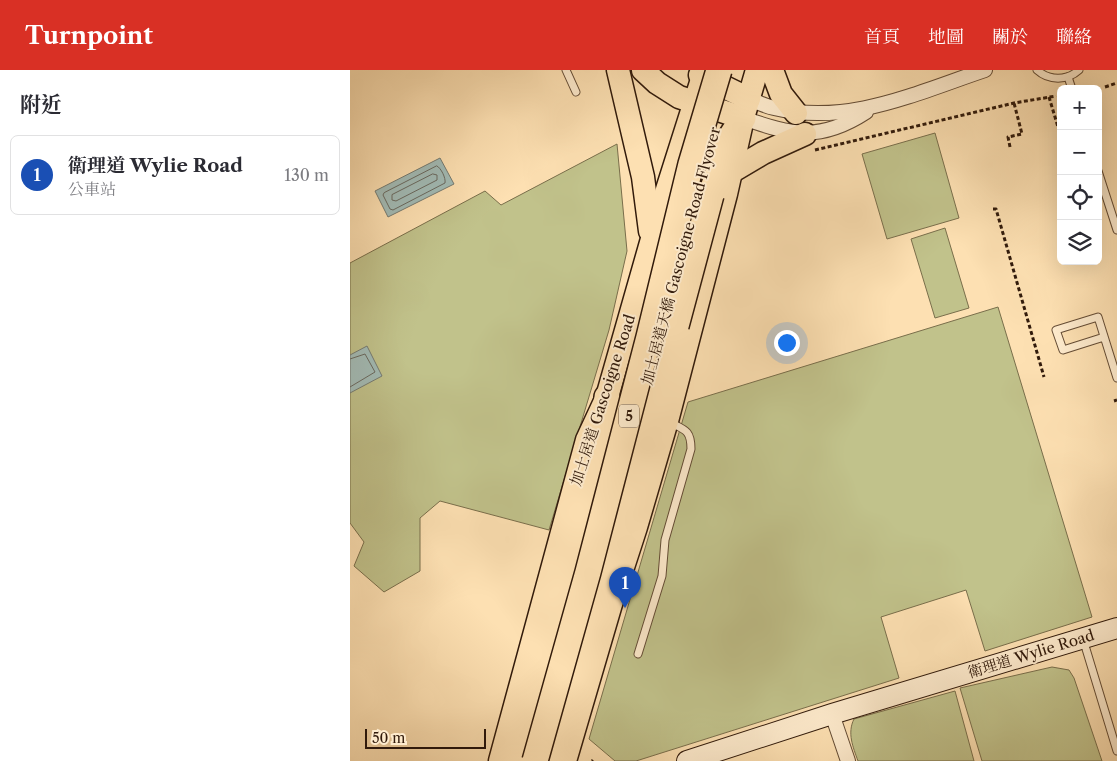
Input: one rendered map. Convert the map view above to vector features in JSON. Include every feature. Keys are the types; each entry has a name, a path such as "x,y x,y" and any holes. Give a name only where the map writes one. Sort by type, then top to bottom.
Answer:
{"highway":[{"name":"加士居道天橋 Gascoigne Road Flyover","path":"549,761 591,622 615,533 614,509 656,340 733,70"},
{"name":"加士居道天橋 Gascoigne Road Flyover","path":"535,761 588,572 649,337 691,164 704,72"},
{"path":"615,533 628,513 710,195 728,141 746,108"},
{"path":"521,761 606,443 607,397"}],"main road":[{"path":"618,70 635,136 646,193 650,248"},
{"path":"643,70 657,83 694,103 746,108"},
{"path":"565,761 667,421 757,70"},
{"path":"772,70 781,94 796,113"},
{"path":"704,72 746,108"},
{"name":"加士居道 Gascoigne Road","path":"500,761 587,440 607,397 704,72"},
{"path":"731,172 763,153 807,143"},
{"path":"573,737 589,761"}],"street":[{"path":"746,108 772,108 796,113 833,114 871,109 985,70"},
{"path":"746,108 768,127 807,143 850,122 871,109"},
{"name":"衛理道 Wylie Road","path":"687,761 832,714 1117,628"},
{"path":"832,714 848,761"}],"lane":[{"path":"566,70 576,92"},
{"path":"1037,70 1048,77 1058,78 1068,77 1079,70"},
{"path":"1068,77 1071,85"},
{"path":"1099,175 1117,230"},
{"path":"1104,337 1062,350 1056,330 1098,317 1117,378"},
{"path":"638,654 662,576 664,540 691,449 691,438 687,431 667,421"},
{"path":"1083,639 1117,751"}],"path":[{"path":"1105,87 1116,83"},
{"path":"807,143 1056,96"},
{"path":"1049,97 1059,130"},
{"path":"1010,147 1008,137 1022,134 1014,103"},
{"path":"994,209 996,209 1044,377"}],"green space":[{"path":"935,133 959,218 887,239 862,154"},
{"path":"617,144 627,251 609,330 549,530 440,501 420,518 420,571 384,592 354,566 364,542 350,523 350,263 485,191 501,205"},
{"path":"945,228 969,308 935,318 911,239"},
{"path":"998,307 1092,617 985,651 966,590 881,617 899,678 636,761 615,761 589,739 688,402"},
{"path":"1052,667 1069,670 1074,678 1102,761 982,761 960,688"},
{"path":"955,691 974,761 858,761 851,735 854,719"}],"water":[{"path":"440,158 454,184 388,217 375,191"},
{"path":"367,346 382,376 350,393 350,355"}],"place":[{"name":"衛理道 Wylie Road","path":"625,608"}]}
